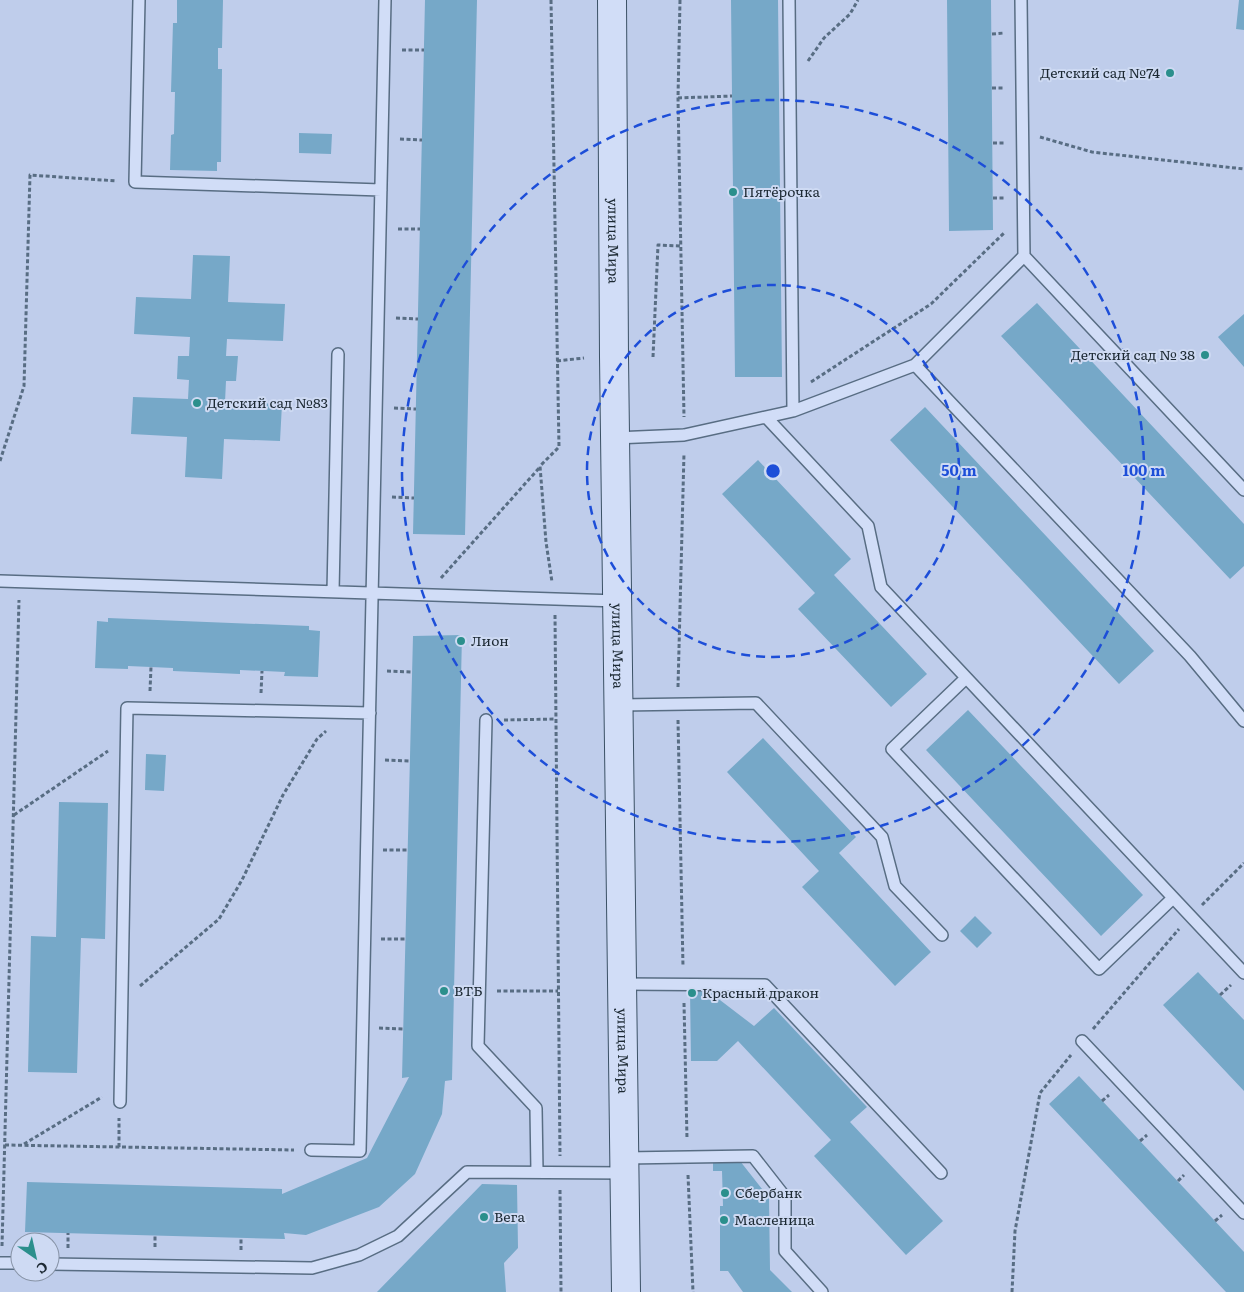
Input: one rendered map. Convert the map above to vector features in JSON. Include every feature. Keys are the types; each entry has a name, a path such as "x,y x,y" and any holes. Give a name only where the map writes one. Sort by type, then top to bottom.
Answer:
{"main road":[{"name":"улица Мира","path":"612,0 620,705 621,984 626,1292"}],"lane":[{"path":"139,0 136,182 381,190"},
{"path":"311,1150 360,1151 385,0"},
{"path":"789,0 793,411"},
{"path":"1021,0 1024,256 1244,490"},
{"path":"616,438 684,435 793,411 915,365 1024,256"},
{"path":"333,592 338,354"},
{"path":"915,365 1190,656 1244,721"},
{"path":"766,417 868,526 880,587 1244,973"},
{"path":"0,581 618,601"},
{"path":"966,678 892,749 905,764 1099,969 1173,898"},
{"path":"620,705 756,703 882,837 895,886 942,936"},
{"path":"120,1102 127,708 370,713"},
{"path":"486,720 478,1046 536,1108 537,1172"},
{"path":"621,984 765,985 940,1173"},
{"path":"1082,1041 1244,1213"},
{"path":"60,1264 312,1268 359,1255 398,1236 467,1172 560,1172 625,1166 687,1157 753,1156 784,1197 785,1251 822,1292"}],"path":[{"path":"680,0 678,98 684,435 678,704 687,1157 693,1292"},
{"path":"807,63 824,38 850,14 858,0"},
{"path":"678,98 732,96"},
{"path":"1022,132 1092,152 1244,169"},
{"path":"0,461 24,386 30,175 136,182"},
{"path":"793,394 931,304 1023,215"},
{"path":"653,357 658,245 681,246"},
{"path":"557,361 584,358"},
{"path":"426,594 540,466"},
{"path":"1,1263 20,582"},
{"path":"149,708 151,667"},
{"path":"370,671 412,672"},
{"path":"122,1003 161,966 219,919 242,880 283,795 317,739 348,712"},
{"path":"486,720 556,719"},
{"path":"14,815 127,738"},
{"path":"368,760 410,761"},
{"path":"454,992 558,991"},
{"path":"22,1145 120,1086"},
{"path":"119,1147 120,1102"},
{"path":"5,1145 311,1150"},
{"path":"560,1172 561,1292"}],"building":[{"path":"177,0 223,0 222,48 218,48 218,69 222,69 221,162 217,162 217,171 170,170 171,135 174,134 175,92 171,92 173,23 177,23"},
{"path":"425,0 477,0 465,535 413,534"},
{"path":"731,0 778,0 782,377 735,377"},
{"path":"947,0 991,0 993,230 949,231"},
{"path":"1239,0 1244,0 1244,30 1236,29"},
{"path":"299,133 332,134 331,154 299,153"},
{"path":"193,255 230,256 228,302 285,304 283,341 227,339 226,356 238,356 236,381 226,381 225,402 282,404 280,441 224,439 222,479 185,477 187,437 131,434 133,397 188,399 189,380 177,379 178,356 189,356 190,337 134,334 136,297 191,299"},
{"path":"1037,303 1244,524 1244,566 1230,579 1001,336"},
{"path":"1244,314 1244,367 1218,337"},
{"path":"925,407 1154,651 1119,684 890,440"},
{"path":"758,460 851,559 834,575 927,674 891,707 798,609 815,593 722,494"},
{"path":"108,618 309,626 309,630 320,631 318,677 284,676 285,672 240,670 240,674 173,671 173,668 128,666 128,669 95,668 97,621 108,622"},
{"path":"462,635 452,1080 445,1081 442,1114 415,1174 379,1207 306,1235 284,1233 285,1239 25,1232 27,1182 282,1189 282,1194 367,1158 409,1077 402,1078 413,636"},
{"path":"968,710 1143,895 1101,936 926,750"},
{"path":"763,738 856,837 839,853 931,952 895,986 802,887 819,871 727,772"},
{"path":"146,754 166,755 164,791 145,790"},
{"path":"59,802 108,803 105,939 81,938 77,1073 28,1072 31,936 56,937"},
{"path":"975,916 992,933 977,948 960,931"},
{"path":"1198,972 1244,1020 1244,1091 1163,1005"},
{"path":"716,989 716,997 754,1026 774,1008 867,1107 850,1122 943,1221 906,1255 814,1156 831,1140 738,1041 717,1061 691,1061 690,990"},
{"path":"1079,1076 1244,1252 1244,1292 1226,1292 1049,1104"},
{"path":"713,1161 740,1161 769,1198 770,1270 792,1292 743,1292 728,1271 720,1271 720,1206 723,1206 722,1171 713,1171"},
{"name":"Вега","path":"482,1184 517,1185 518,1248 504,1263 506,1292 377,1292"}],"place":[{"name":"Детский сад №74","path":"1170,73"},
{"name":"Пятёрочка","path":"733,192"},
{"name":"Детский сад № 38","path":"1205,355"},
{"name":"Детский сад №83","path":"197,403"},
{"name":"Лион","path":"461,641"},
{"name":"ВТБ","path":"444,991"},
{"name":"Красный дракон","path":"692,993"},
{"name":"Сбербанк","path":"725,1193"},
{"name":"Вега","path":"484,1217"},
{"name":"Масленица","path":"724,1220"}]}
